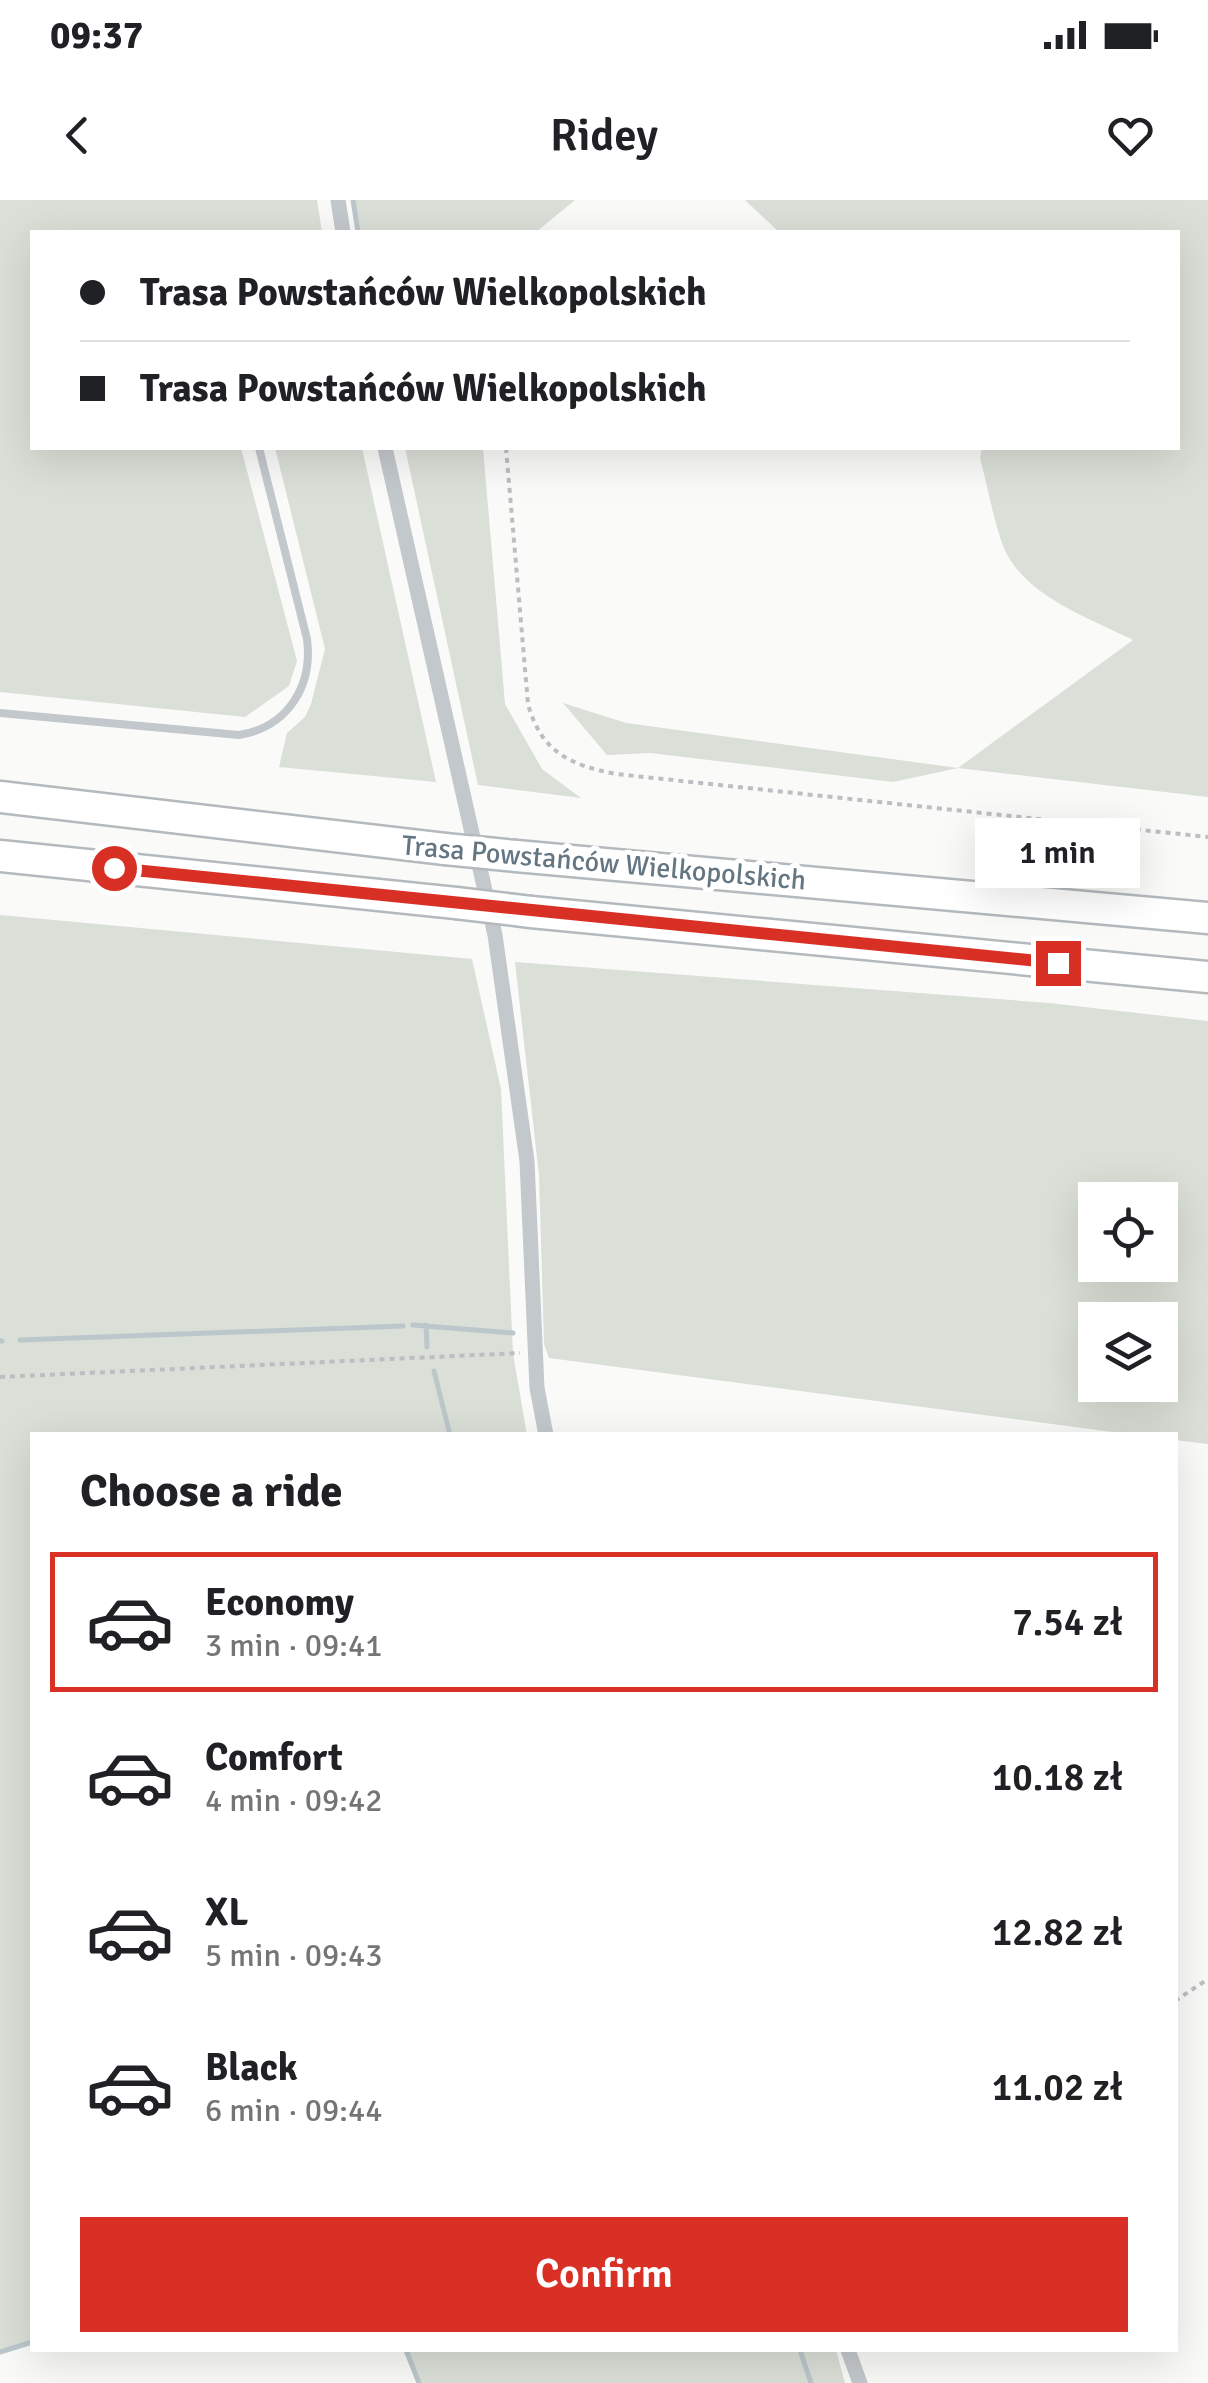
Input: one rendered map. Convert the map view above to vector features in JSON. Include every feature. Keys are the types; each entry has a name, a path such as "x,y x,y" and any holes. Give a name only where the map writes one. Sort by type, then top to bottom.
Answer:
{"highway":[{"name":"Trasa Powstańców Wielkopolskich","path":"0,797 445,849 1208,918"},
{"name":"Trasa Powstańców Wielkopolskich","path":"0,856 1208,977"}],"street":[{"path":"338,200 343,230"},
{"path":"385,450 496,935 527,1162 534,1353 546,1432"},
{"path":"849,2352 860,2383"}],"lane":[{"path":"0,713 240,736 257,731 289,709 309,672 308,639 259,450"}],"path":[{"path":"506,450 528,704 539,733 559,757 616,774 1208,837"},
{"path":"0,1377 534,1353"},
{"path":"1178,1998 1208,1979"}],"shaded area":[{"path":"0,200 317,200 322,230 30,230 30,450 242,450 297,661 289,686 245,717 0,692"},
{"path":"353,200 575,200 538,230 358,230"},
{"path":"745,200 1208,200 1208,797 958,768 1133,640 1060,604 1027,580 1014,565 1000,537 980,458 982,450 1180,450 1180,230 777,230"},
{"path":"275,450 362,450 436,782 279,767 287,733 305,717 311,704 325,649"},
{"path":"405,450 483,450 505,704 542,769 581,798 478,785"},
{"path":"563,703 626,723 958,768 893,782 650,753 607,755"},
{"path":"0,915 472,959 501,1089 513,1354 526,1432 30,1432 30,2343 0,2352"},
{"path":"515,962 1049,1003 1208,1021 1208,1444 1178,1440 1178,1432 1113,1432 549,1358 544,1344 539,1175"},
{"path":"407,2352 837,2352 845,2383 419,2383"}],"waterway":[{"path":"353,200 358,230"},
{"path":"413,1325 513,1333"},
{"path":"426,1325 427,1347"},
{"path":"20,1340 403,1326"},
{"path":"434,1371 449,1432"},
{"path":"0,2352 30,2343"},
{"path":"407,2352 419,2383"},
{"path":"801,2352 811,2383"}],"route":[{"path":"114,868 1058,963"}]}
